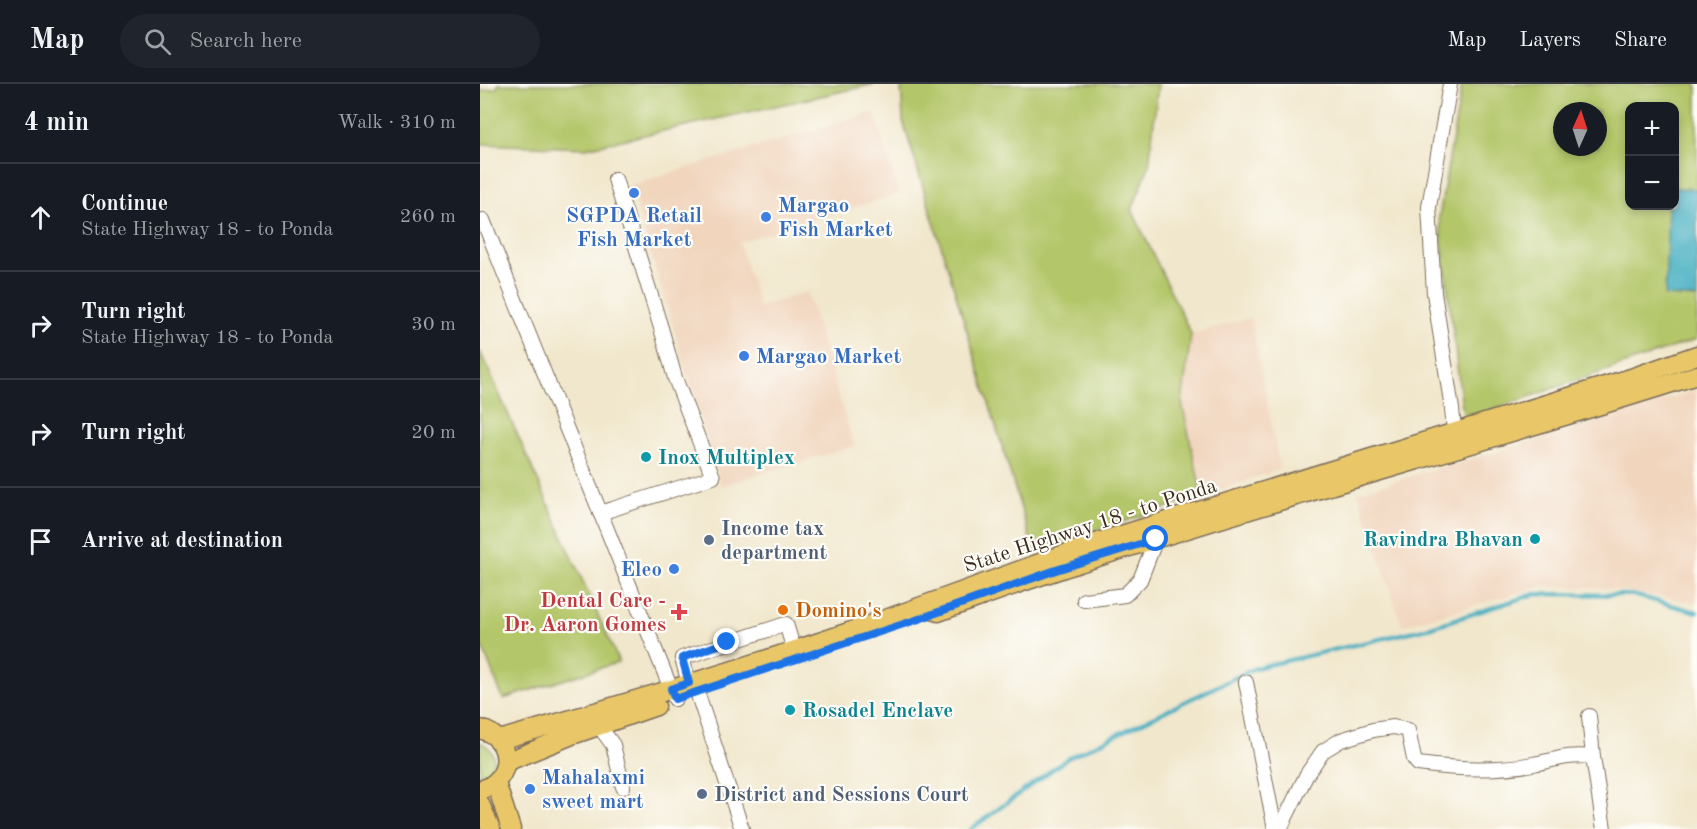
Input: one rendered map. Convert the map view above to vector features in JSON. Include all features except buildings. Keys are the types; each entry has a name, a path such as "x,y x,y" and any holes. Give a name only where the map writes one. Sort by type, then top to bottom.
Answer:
{"main road":[{"name":"State Highway 18 - to Ponda","path":"499,740 673,694 919,619 1056,570 1455,441 1697,355"},
{"name":"State Highway 18 - to Ponda","path":"693,688 1105,540 1697,375"},
{"name":"State Highway 18 - to Ponda","path":"506,762 673,694"},
{"path":"480,729 492,733 499,740 506,754 504,770 488,786 511,829"},
{"path":"480,804 491,829"}],"street":[{"path":"1450,84 1429,207 1434,293 1455,441"},
{"path":"600,513 713,477 675,378 615,179"},
{"path":"483,220 673,694"},
{"path":"1084,600 1125,595 1140,580 1156,539"},
{"path":"742,829 682,658 786,624 794,650"},
{"path":"1246,682 1277,829"},
{"path":"1589,716 1604,829"},
{"path":"599,726 613,745 623,787"},
{"path":"1277,829 1307,774 1323,751 1341,740 1372,730 1393,727 1408,730 1414,759 1418,764 1429,766 1493,768 1533,764 1564,756 1593,757"}],"shaded area":[{"path":"874,112 899,194 739,242 759,307 807,292 854,446 721,486 630,185"},
{"path":"1251,318 1280,469 1202,496 1182,403 1191,334"},
{"name":"Ravindra Bhavan","path":"1697,390 1697,603 1606,588 1542,586 1402,626 1358,492"}],"green space":[{"path":"498,84 875,84 586,148 480,144 480,91 497,88"},
{"path":"901,84 1158,84 1149,166 1132,210 1191,334 1182,403 1202,496 1034,551 903,121"},
{"path":"1462,84 1697,84 1697,339 1465,419 1439,217"},
{"path":"480,351 619,662 503,699 480,641"},
{"path":"480,742 491,750 494,761 490,772 480,780"}],"water":[{"path":"1679,188 1697,189 1697,298 1665,296 1668,210 1679,210"}],"waterway":[{"path":"971,829 1068,758 1255,668 1428,628 1535,594 1633,595 1697,612"}],"place":[{"name":"SGPDA Retail Fish Market","path":"634,193"},
{"name":"Margao Fish Market","path":"766,217"},
{"name":"Margao Market","path":"744,356"},
{"name":"Inox Multiplex","path":"646,457"},
{"name":"Ravindra Bhavan","path":"1535,539"},
{"name":"Income tax department","path":"709,540"},
{"name":"Eleo","path":"674,569"},
{"name":"Domino's","path":"783,610"},
{"name":"Dental Care - Dr. Aaron Gomes","path":"679,612"},
{"name":"Rosadel Enclave","path":"790,710"},
{"name":"Mahalaxmi sweet mart","path":"530,789"},
{"name":"District and Sessions Court","path":"702,794"}],"route":[{"path":"727,642 682,658 689,683 671,689 675,699 919,619 1056,570 1156,539"}]}
